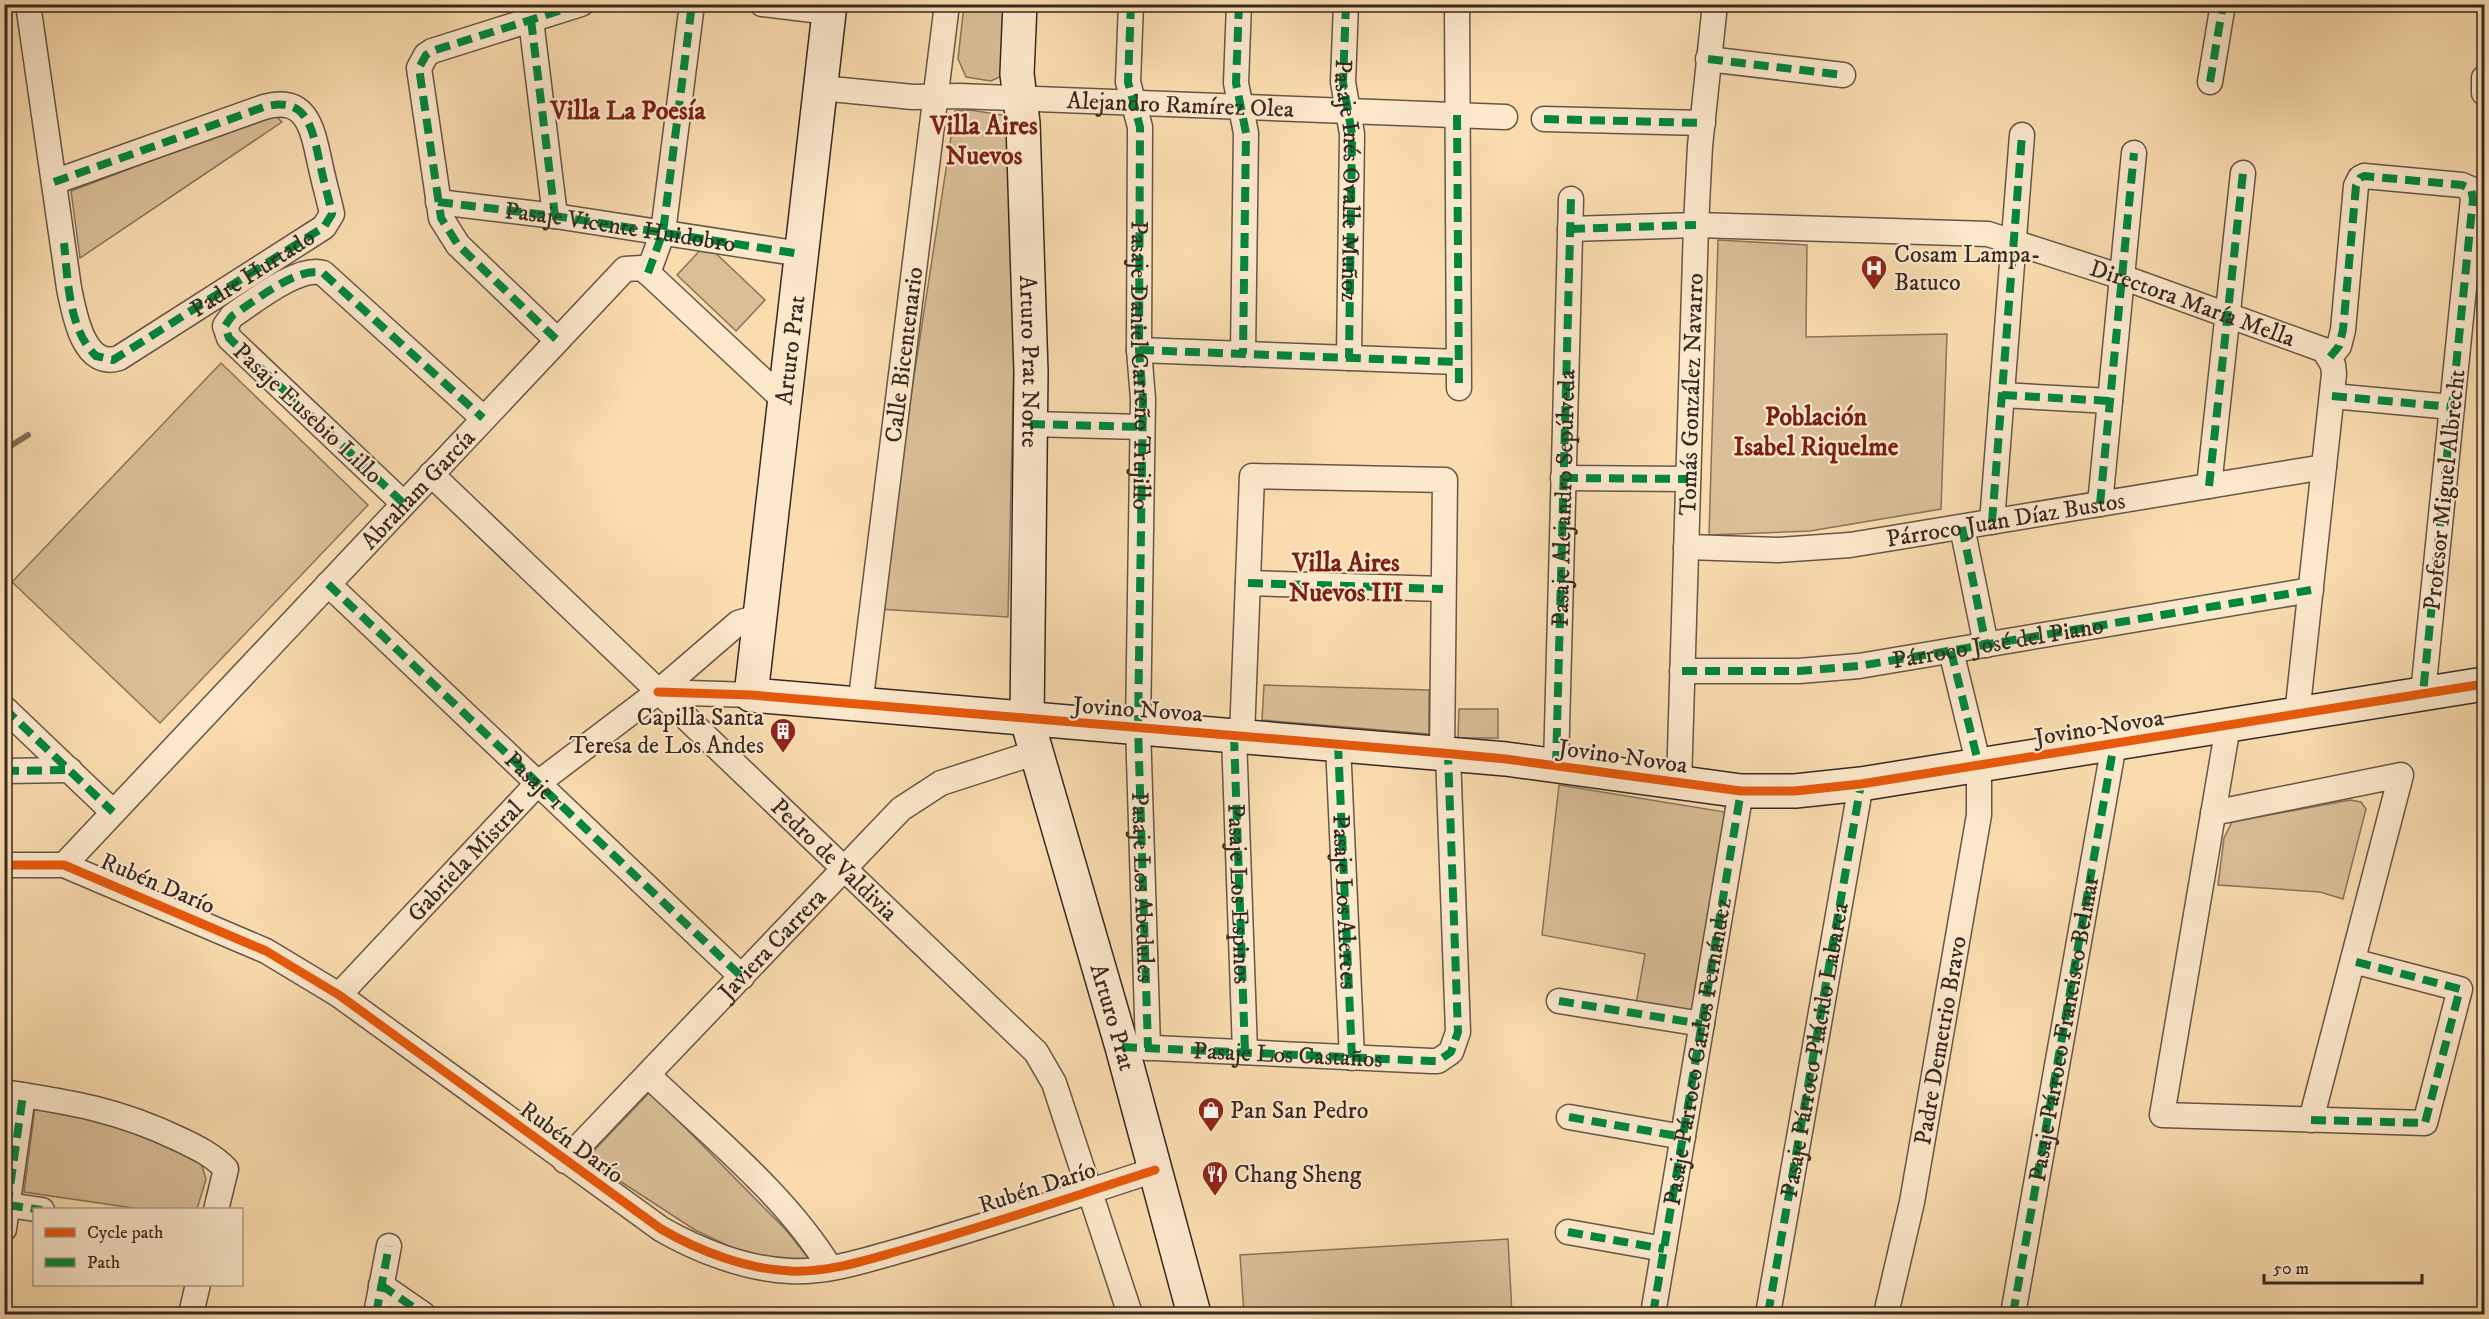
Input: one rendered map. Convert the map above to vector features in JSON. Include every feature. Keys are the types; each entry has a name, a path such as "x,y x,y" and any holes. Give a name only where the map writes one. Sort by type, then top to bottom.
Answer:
{"street":[{"name":"Padre Hurtado","path":"28,4 69,288 77,320 90,351 108,360 119,358 324,227 332,214 312,129 303,113 285,105 264,107 54,182"},
{"path":"556,339 458,245 446,227 438,202 420,75 422,61 432,51 581,4"},
{"path":"692,4 663,232 648,273 785,401"},
{"path":"762,4 829,8"},
{"name":"Calle Bicentenario","path":"860,706 946,4"},
{"name":"Arturo Prat Norte","path":"1020,4 1017,74 1029,314 1027,720"},
{"name":"Pasaje Daniel Carreño Trujillo","path":"1131,4 1128,82 1140,127 1139,350 1143,399 1138,727"},
{"path":"1239,4 1236,83 1246,133 1243,354"},
{"name":"Pasaje Inés Ovalle Muñoz","path":"1346,4 1343,82 1352,134 1349,358"},
{"path":"1457,4 1459,388"},
{"name":"Tomás González Navarro","path":"1679,784 1696,225 1708,59 1715,4"},
{"path":"2210,82 2223,4"},
{"name":"Arturo Prat","path":"751,695 829,8"},
{"path":"531,20 555,216"},
{"path":"1708,59 1844,75"},
{"path":"2484,78 2484,93"},
{"name":"Alejandro Ramírez Olea","path":"821,88 913,97 1020,98 1505,117"},
{"path":"1544,119 1703,123"},
{"path":"1992,522 2022,135"},
{"path":"2100,504 2134,153"},
{"path":"2209,486 2243,172"},
{"name":"Profesor Miguel Albrecht","path":"2330,357 2339,346 2343,330 2356,186 2360,178 2369,176 2467,186 2471,189 2473,199 2423,693"},
{"name":"Pasaje Alejandro Sepúlveda","path":"1556,766 1571,199"},
{"name":"Pasaje Vicente Huidobro","path":"438,202 555,216 801,254"},
{"path":"1570,229 1696,225"},
{"name":"Directora María Mella","path":"1696,225 1973,232 2013,240 2316,345 2330,357"},
{"name":"Abraham García","path":"64,865 618,273 633,267 648,273"},
{"name":"Pasaje Eusebio Lillo","path":"403,503 229,338 225,326 232,316 302,273 323,273 483,418"},
{"path":"1139,350 1458,362"},
{"path":"2297,715 2332,396 2334,374 2330,357"},
{"path":"2002,395 2110,401"},
{"path":"2332,396 2452,407"},
{"path":"1030,424 1142,428"},
{"name":"Párroco Juan Díaz Bustos","path":"1686,547 1825,548 2324,467"},
{"name":"Pedro de Valdivia","path":"431,474 1036,1053 1054,1083 1130,1314"},
{"name":"Pasaje Los Espinos","path":"1245,1052 1238,736 1248,584 1252,476 1445,480 1443,589"},
{"path":"1563,478 1688,479"},
{"path":"1962,527 1986,645"},
{"name":"Pasaje 1","path":"328,584 742,977"},
{"path":"1248,584 1443,589 1445,754"},
{"name":"Párroco José del Piano","path":"1682,671 1832,669 2311,590"},
{"name":"Gabriela Mistral","path":"339,995 538,783 658,692 738,623 760,616"},
{"name":"Padre Demetrio Bravo","path":"1886,1314 1912,1202 1976,836 1979,766 1951,651"},
{"name":"Jovino Novoa","path":"751,695 1445,754 1556,766 1742,791 1795,790 1861,784 2484,684"},
{"path":"658,692 751,695"},
{"path":"4,708 113,812"},
{"name":"Arturo Prat","path":"1027,720 1135,1047 1155,1170 1194,1314"},
{"path":"2228,726 2162,1115 2425,1123 2460,989 2353,962"},
{"name":"Pasaje Los Abedules","path":"1135,1047 1138,727"},
{"name":"Pasaje Los Alerces","path":"1338,744 1352,1058"},
{"name":"Pasaje Párroco Francisco Belmar","path":"2013,1314 2114,744"},
{"name":"Javiera Carrera","path":"565,1161 901,809 928,790 956,777 1037,752"},
{"name":"Pasaje Los Castaños","path":"1135,1047 1431,1061 1438,1060 1451,1052 1458,1032 1445,754"},
{"path":"4,771 70,770"},
{"path":"2213,813 2401,776 2311,1120"},
{"name":"Pasaje Párroco Plácido Labarca","path":"1768,1314 1861,784"},
{"name":"Pasaje Párroco Carlos Fernández","path":"1653,1314 1742,791"},
{"name":"Rubén Darío","path":"4,865 64,865 266,951 339,995 660,1229 702,1249 766,1268 790,1271 830,1268 934,1241 1155,1170"},
{"path":"1559,1001 1702,1024"},
{"path":"648,1075 774,1197 804,1230 830,1268"},
{"path":"4,1229 8,1205 14,1094 91,1106 120,1114 201,1150 226,1169 216,1208"},
{"path":"1569,1117 1683,1137"},
{"path":"8,1205 34,1208"},
{"path":"1568,1232 1664,1249"},
{"path":"376,1314 389,1246"},
{"path":"381,1285 423,1314"},
{"path":"191,1314 198,1286"}],"shaded area":[{"path":"964,5 1006,5 1004,75 991,81 966,77 958,59"},
{"path":"970,110 1008,116 1015,314 1008,617 878,609 955,111"},
{"path":"274,114 282,122 80,258 71,191"},
{"path":"1718,240 1807,245 1806,337 1947,334 1941,509 1810,531 1709,535"},
{"path":"706,244 765,300 736,331 677,275"},
{"path":"221,363 368,505 160,723 12,582"},
{"path":"1264,685 1429,690 1429,734 1262,720"},
{"path":"1459,709 1498,709 1498,738 1458,738"},
{"path":"1559,785 1725,812 1693,1015 1636,1004 1645,954 1542,935"},
{"path":"2350,800 2361,802 2366,809 2343,899 2320,892 2218,885 2224,838 2232,822"},
{"path":"650,1092 786,1230 809,1259 751,1257 695,1230 586,1159"},
{"path":"35,1107 132,1128 201,1163 206,1179 197,1208 133,1208 24,1192"},
{"path":"1508,1239 1512,1314 1244,1314 1240,1255"}],"waterway":[{"path":"4,450 28,435"}],"marked path":[{"path":"556,339 458,245 441,218 419,68 426,55 432,51 581,4"},
{"path":"648,273 663,232 692,4"},
{"path":"1131,4 1128,82 1140,127 1139,350 1143,399 1138,727 1148,1048"},
{"path":"1239,4 1236,83 1246,133 1243,354"},
{"path":"1346,4 1343,82 1352,134 1349,358"},
{"path":"2210,82 2223,4"},
{"path":"531,20 555,216"},
{"path":"1708,59 1843,75"},
{"path":"54,182 264,107 279,104 291,106 300,112 312,130 332,214 324,227 113,360 96,356 80,332 68,287 64,243"},
{"path":"1457,115 1459,388"},
{"path":"1544,119 1703,123"},
{"path":"1992,522 2022,135"},
{"path":"2100,504 2134,153"},
{"path":"2209,486 2243,173"},
{"path":"2330,357 2339,346 2343,330 2356,186 2360,178 2364,176 2462,185 2471,189 2473,199 2423,693"},
{"path":"1556,766 1571,199"},
{"path":"438,202 555,216 801,254"},
{"path":"1570,229 1696,225"},
{"path":"403,503 229,338 225,326 232,316 289,279 313,272 323,273 483,418"},
{"path":"1139,350 1458,362"},
{"path":"2002,395 2110,401"},
{"path":"2332,396 2452,407"},
{"path":"1030,424 1142,427"},
{"path":"1563,478 1688,479"},
{"path":"1962,527 1986,645"},
{"path":"1248,583 1443,589"},
{"path":"328,584 742,977"},
{"path":"1682,671 1799,671 1859,666 2311,590"},
{"path":"1951,651 1979,766"},
{"path":"4,708 113,812"},
{"path":"1234,736 1245,1052"},
{"path":"1338,744 1352,1058"},
{"path":"2013,1314 2114,744"},
{"path":"1122,1047 1431,1061 1438,1061 1451,1052 1458,1032 1448,754"},
{"path":"4,771 70,770"},
{"path":"1768,1314 1861,784"},
{"path":"1653,1314 1741,791"},
{"path":"2311,1120 2425,1123 2460,989 2353,961"},
{"path":"1559,1001 1702,1024"},
{"path":"4,1229 23,1095"},
{"path":"1569,1117 1683,1137"},
{"path":"8,1205 33,1209"},
{"path":"1568,1232 1664,1249"},
{"path":"376,1314 389,1246"},
{"path":"381,1285 423,1314"}],"cycle path":[{"path":"658,692 751,695 1442,753 1506,759 1741,791 1795,791 1861,784 2484,684"},
{"path":"4,865 64,865 266,951 339,995 661,1229 691,1245 740,1263 790,1271 818,1270 847,1265 966,1231 1155,1170"}],"place":[{"name":"Cosam Lampa- Batuco","path":"1874,291"},
{"name":"Capilla Santa Teresa de Los Andes","path":"783,754"},
{"name":"Pan San Pedro","path":"1211,1133"},
{"name":"Chang Sheng","path":"1215,1197"}],"district":[{"name":"Villa La Poesía","path":"628,110"},
{"name":"Villa Aires Nuevos","path":"984,140"},
{"name":"Población Isabel Riquelme","path":"1816,430"},
{"name":"Villa Aires Nuevos III","path":"1346,577"}]}
